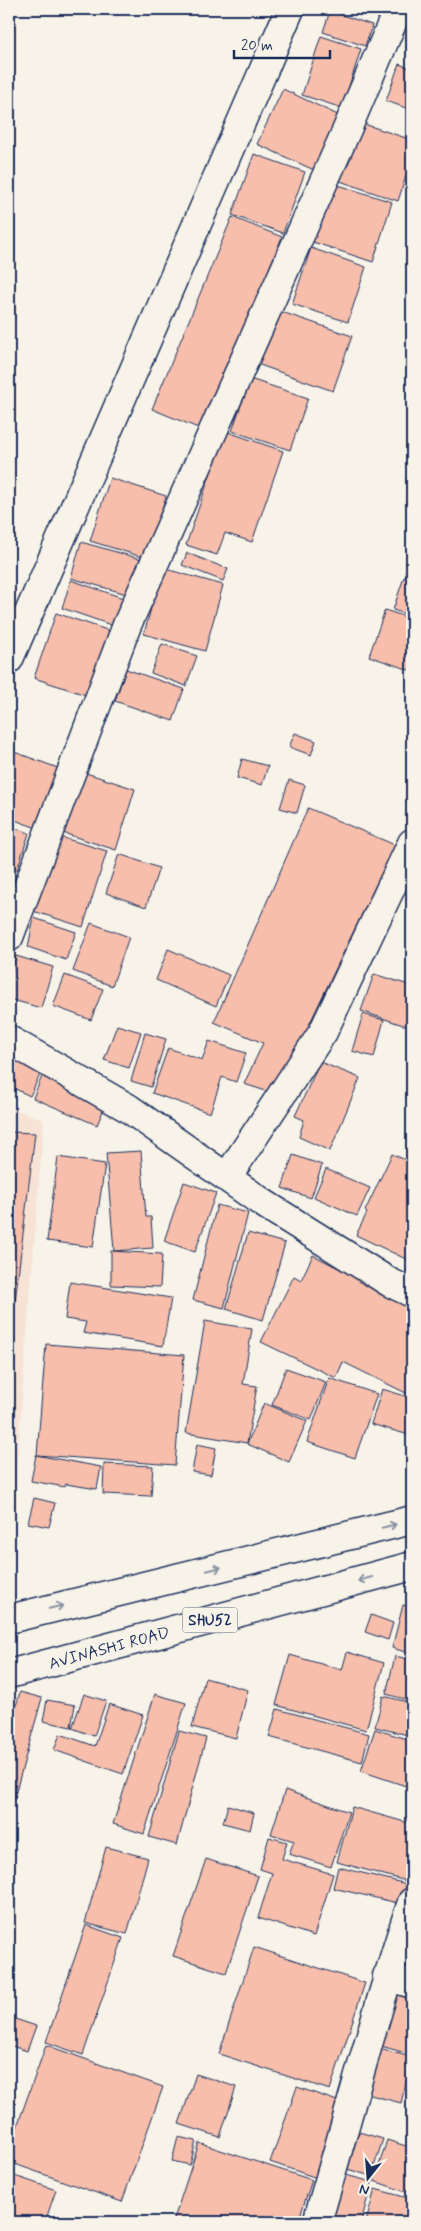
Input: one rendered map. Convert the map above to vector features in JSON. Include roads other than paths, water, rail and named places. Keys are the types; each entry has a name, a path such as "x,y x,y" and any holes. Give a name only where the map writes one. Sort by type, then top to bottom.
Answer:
{"street":[{"path":"9,659 290,9"},
{"path":"9,937 127,625 348,127 398,9"},
{"path":"228,1176 323,1032 412,843"},
{"path":"9,1040 128,1108 288,1218 389,1282 412,1293"},
{"path":"9,1619 412,1520"},
{"name":"AVINASHI ROAD","path":"9,1674 412,1566"},
{"path":"317,2222 387,1976 412,1902"},
{"path":"387,1976 412,1984"}]}
